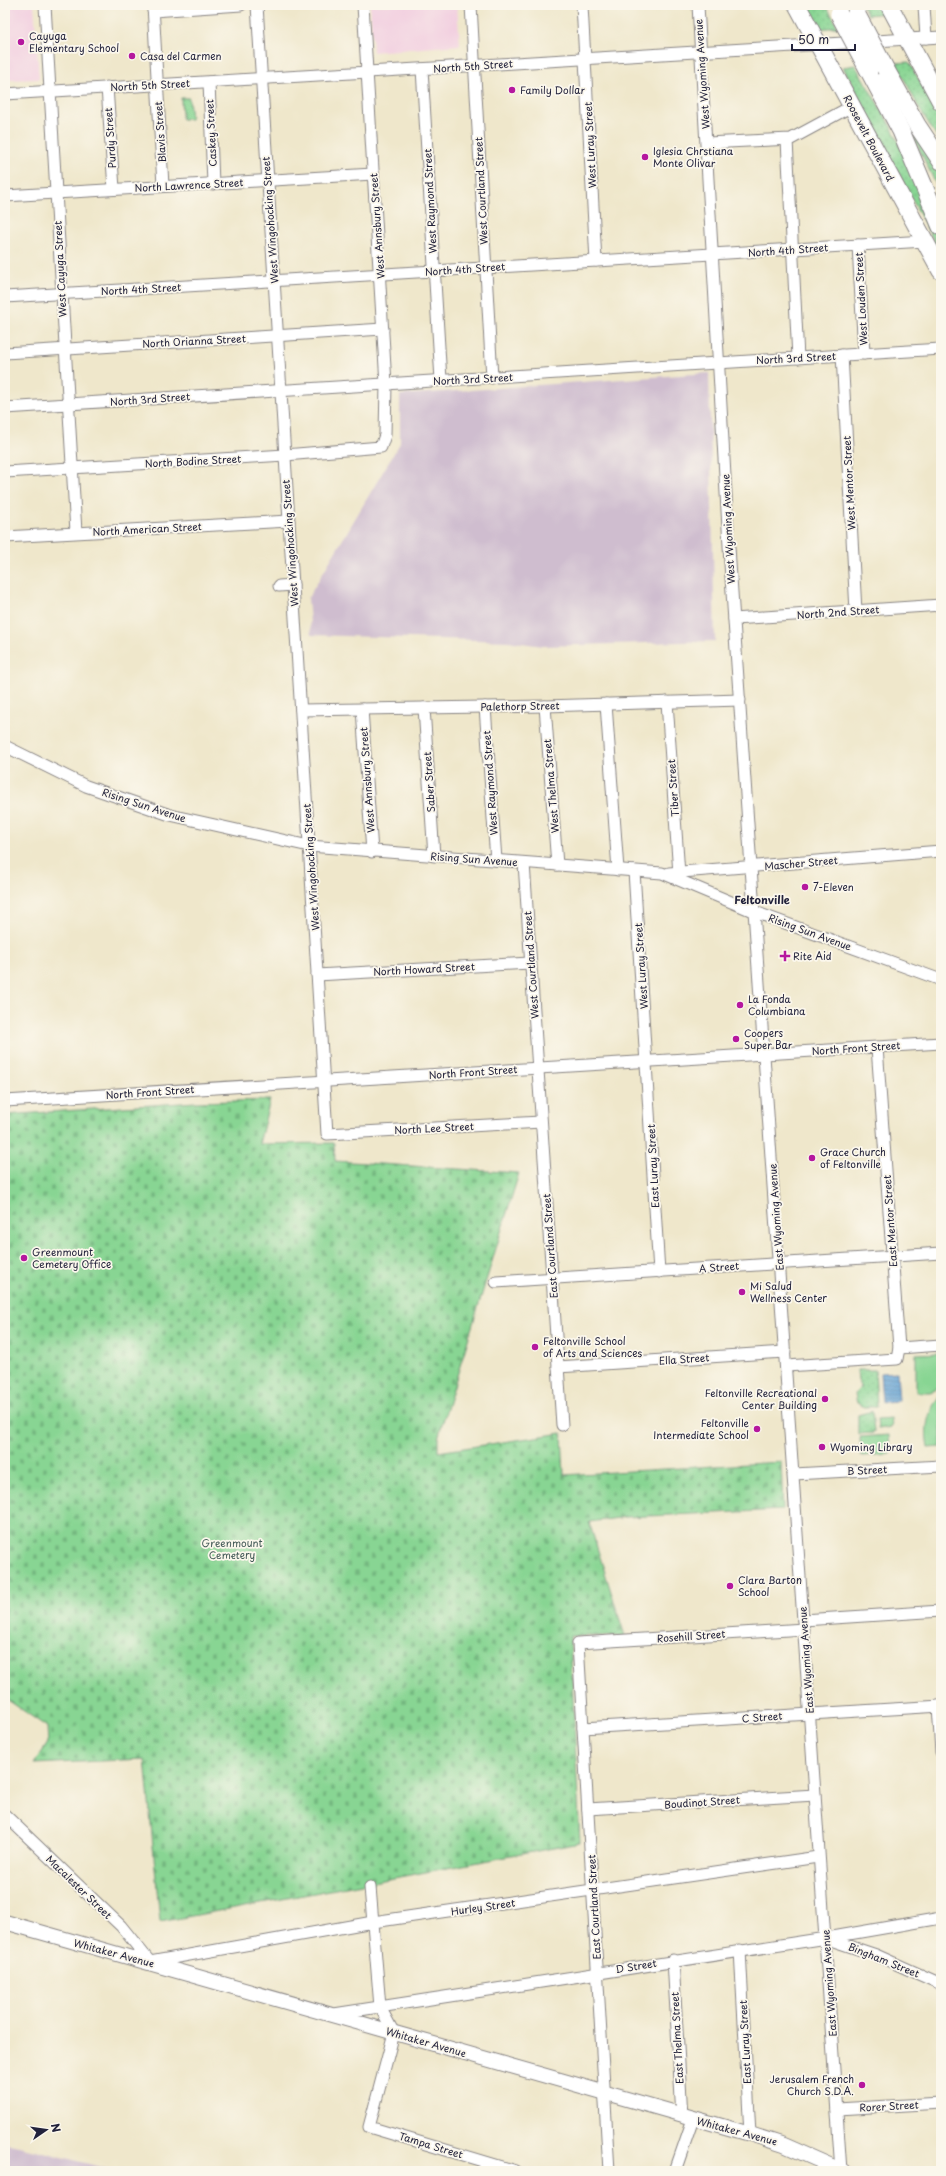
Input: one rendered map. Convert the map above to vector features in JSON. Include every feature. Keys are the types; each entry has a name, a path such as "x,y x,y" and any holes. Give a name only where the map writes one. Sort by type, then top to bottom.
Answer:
{"highway":[{"name":"Roosevelt Boulevard","path":"797,5 941,271"},
{"path":"889,5 941,102"},
{"path":"845,9 886,70 917,124 941,161"},
{"path":"845,9 869,71 901,131 941,227"}],"main road":[{"name":"Whitaker Avenue","path":"5,1922 150,1962 567,2083 605,2091 687,2117 750,2134 784,2145 842,2171"}],"street":[{"name":"West Cayuga Street","path":"45,5 76,532"},
{"path":"153,8 241,5"},
{"name":"West Wingohocking Street","path":"257,5 327,1134"},
{"name":"West Annsbury Street","path":"363,5 384,329 386,384 385,435 381,446"},
{"name":"West Courtland Street","path":"471,5 492,378"},
{"name":"West Luray Street","path":"582,5 596,261"},
{"name":"West Wyoming Avenue","path":"698,5 734,619 765,1053"},
{"path":"924,5 926,38"},
{"name":"Blavis Street","path":"153,8 163,186"},
{"name":"North 5th Street","path":"5,94 941,37"},
{"name":"West Raymond Street","path":"422,69 441,380"},
{"name":"Caskey Street","path":"209,82 214,184"},
{"name":"Purdy Street","path":"107,87 114,190"},
{"path":"707,143 787,140 852,106"},
{"path":"787,140 798,358"},
{"name":"North Lawrence Street","path":"5,196 373,174"},
{"name":"North 4th Street","path":"5,297 274,282 380,274 434,272 925,241"},
{"name":"West Louden Street","path":"858,245 864,354"},
{"name":"North Orianna Street","path":"5,353 384,329"},
{"name":"North 3rd Street","path":"5,408 941,349"},
{"name":"West Mentor Street","path":"842,355 856,611"},
{"name":"North Bodine Street","path":"5,472 285,455 381,446"},
{"name":"North American Street","path":"5,537 76,532 289,522"},
{"path":"279,586 293,585"},
{"name":"North 2nd Street","path":"734,619 941,605"},
{"name":"Palethorp Street","path":"301,710 545,706 740,700"},
{"name":"Tiber Street","path":"667,702 679,874"},
{"path":"606,704 618,870"},
{"name":"West Thelma Street","path":"545,706 557,865"},
{"name":"West Raymond Street","path":"485,707 496,860"},
{"name":"Saber Street","path":"424,708 434,856"},
{"name":"West Annsbury Street","path":"362,709 372,852"},
{"name":"Rising Sun Avenue","path":"5,746 86,786 170,815 309,846 662,873 755,912 941,980"},
{"name":"Mascher Street","path":"662,873 679,874 941,851"},
{"name":"West Courtland Street","path":"524,863 538,1068"},
{"name":"West Luray Street","path":"634,871 647,1061"},
{"name":"North Howard Street","path":"317,975 530,963"},
{"name":"North Front Street","path":"5,1101 941,1043"},
{"name":"East Mentor Street","path":"876,1046 899,1348"},
{"name":"East Wyoming Avenue","path":"765,1053 810,1714 818,1857 826,1938 842,2171"},
{"name":"East Luray Street","path":"647,1061 659,1272"},
{"name":"East Courtland Street","path":"538,1068 562,1425"},
{"name":"North Lee Street","path":"327,1134 542,1122"},
{"name":"A Street","path":"496,1282 941,1253"},
{"path":"786,1366 897,1359 899,1348 941,1345"},
{"name":"Ella Street","path":"558,1367 785,1352"},
{"name":"B Street","path":"794,1474 941,1466"},
{"name":"Rosehill Street","path":"578,1643 804,1625 941,1612"},
{"name":"East Courtland Street","path":"578,1643 610,2171"},
{"path":"939,1706 941,1752"},
{"name":"C Street","path":"583,1728 939,1706"},
{"name":"Boudinot Street","path":"588,1809 815,1795"},
{"name":"Macalester Street","path":"5,1816 121,1926 150,1962"},
{"name":"Hurley Street","path":"150,1962 373,1922 818,1857"},
{"path":"370,1887 380,2007 394,2033"},
{"name":"D Street","path":"331,2015 673,1960 826,1938 941,1918"},
{"name":"Bingham Street","path":"826,1938 876,1955 941,1984"},
{"name":"East Luray Street","path":"740,1950 750,2134"},
{"name":"East Thelma Street","path":"673,1960 687,2117 675,2171"},
{"name":"Tampa Street","path":"394,2033 369,2127 516,2171"},
{"name":"Rorer Street","path":"837,2109 941,2103"}],"shaded area":[{"name":"Cayuga Elementary School","path":"5,5 34,5 39,79 5,80"},
{"path":"370,5 457,5 460,45 373,52"},
{"path":"709,373 715,641 543,646 508,641 311,635 308,598 400,443 400,395"},
{"path":"5,2143 23,2147 116,2171 5,2171"}],"green space":[{"path":"807,5 826,5 838,27 819,29"},
{"path":"862,5 882,5 886,13 868,15"},
{"path":"909,62 941,119 941,143 920,110 896,63"},
{"path":"855,65 893,130 941,242 941,255 843,67"},
{"path":"894,96 941,172 941,195"},
{"path":"181,98 189,98 191,119 182,119"},
{"name":"Greenmount Cemetery","path":"270,1100 259,1144 334,1143 335,1161 519,1173 438,1438 438,1452 562,1433 564,1475 781,1462 783,1510 626,1517 589,1522 625,1636 570,1636 580,1843 160,1922 145,1759 34,1764 48,1743 47,1727 5,1698 5,1115 196,1102"},
{"path":"941,1353 941,1388 930,1392 916,1392 916,1354"},
{"path":"857,1370 875,1370 877,1407 865,1407 857,1403 855,1394 861,1386 858,1381"},
{"path":"941,1394 941,1447 928,1448 928,1420 933,1406"},
{"path":"872,1411 874,1433 858,1434 858,1415"},
{"path":"891,1418 892,1427 878,1429 877,1419"},
{"path":"889,1435 890,1454 861,1456 860,1437"}],"water":[{"path":"897,1372 899,1401 882,1402 880,1373"}],"place":[{"name":"Cayuga Elementary School","path":"21,42"},
{"name":"Casa del Carmen","path":"132,56"},
{"name":"Family Dollar","path":"512,90"},
{"name":"Iglesia Chrstiana Monte Olivar","path":"645,157"},
{"name":"7-Eleven","path":"805,887"},
{"name":"Rite Aid","path":"785,956"},
{"name":"La Fonda Columbiana","path":"740,1005"},
{"name":"Coopers Super Bar","path":"736,1039"},
{"name":"Grace Church of Feltonville","path":"812,1158"},
{"name":"Greenmount Cemetery Office","path":"24,1258"},
{"name":"Mi Salud Wellness Center","path":"742,1292"},
{"name":"Feltonville School of Arts and Sciences","path":"535,1347"},
{"name":"Feltonville Recreational Center Building","path":"825,1399"},
{"name":"Feltonville Intermediate School","path":"757,1429"},
{"name":"Wyoming Library","path":"822,1447"},
{"name":"Clara Barton School","path":"730,1586"},
{"name":"Jerusalem French Church S.D.A.","path":"862,2085"}],"district":[{"name":"Feltonville","path":"762,900"}]}
